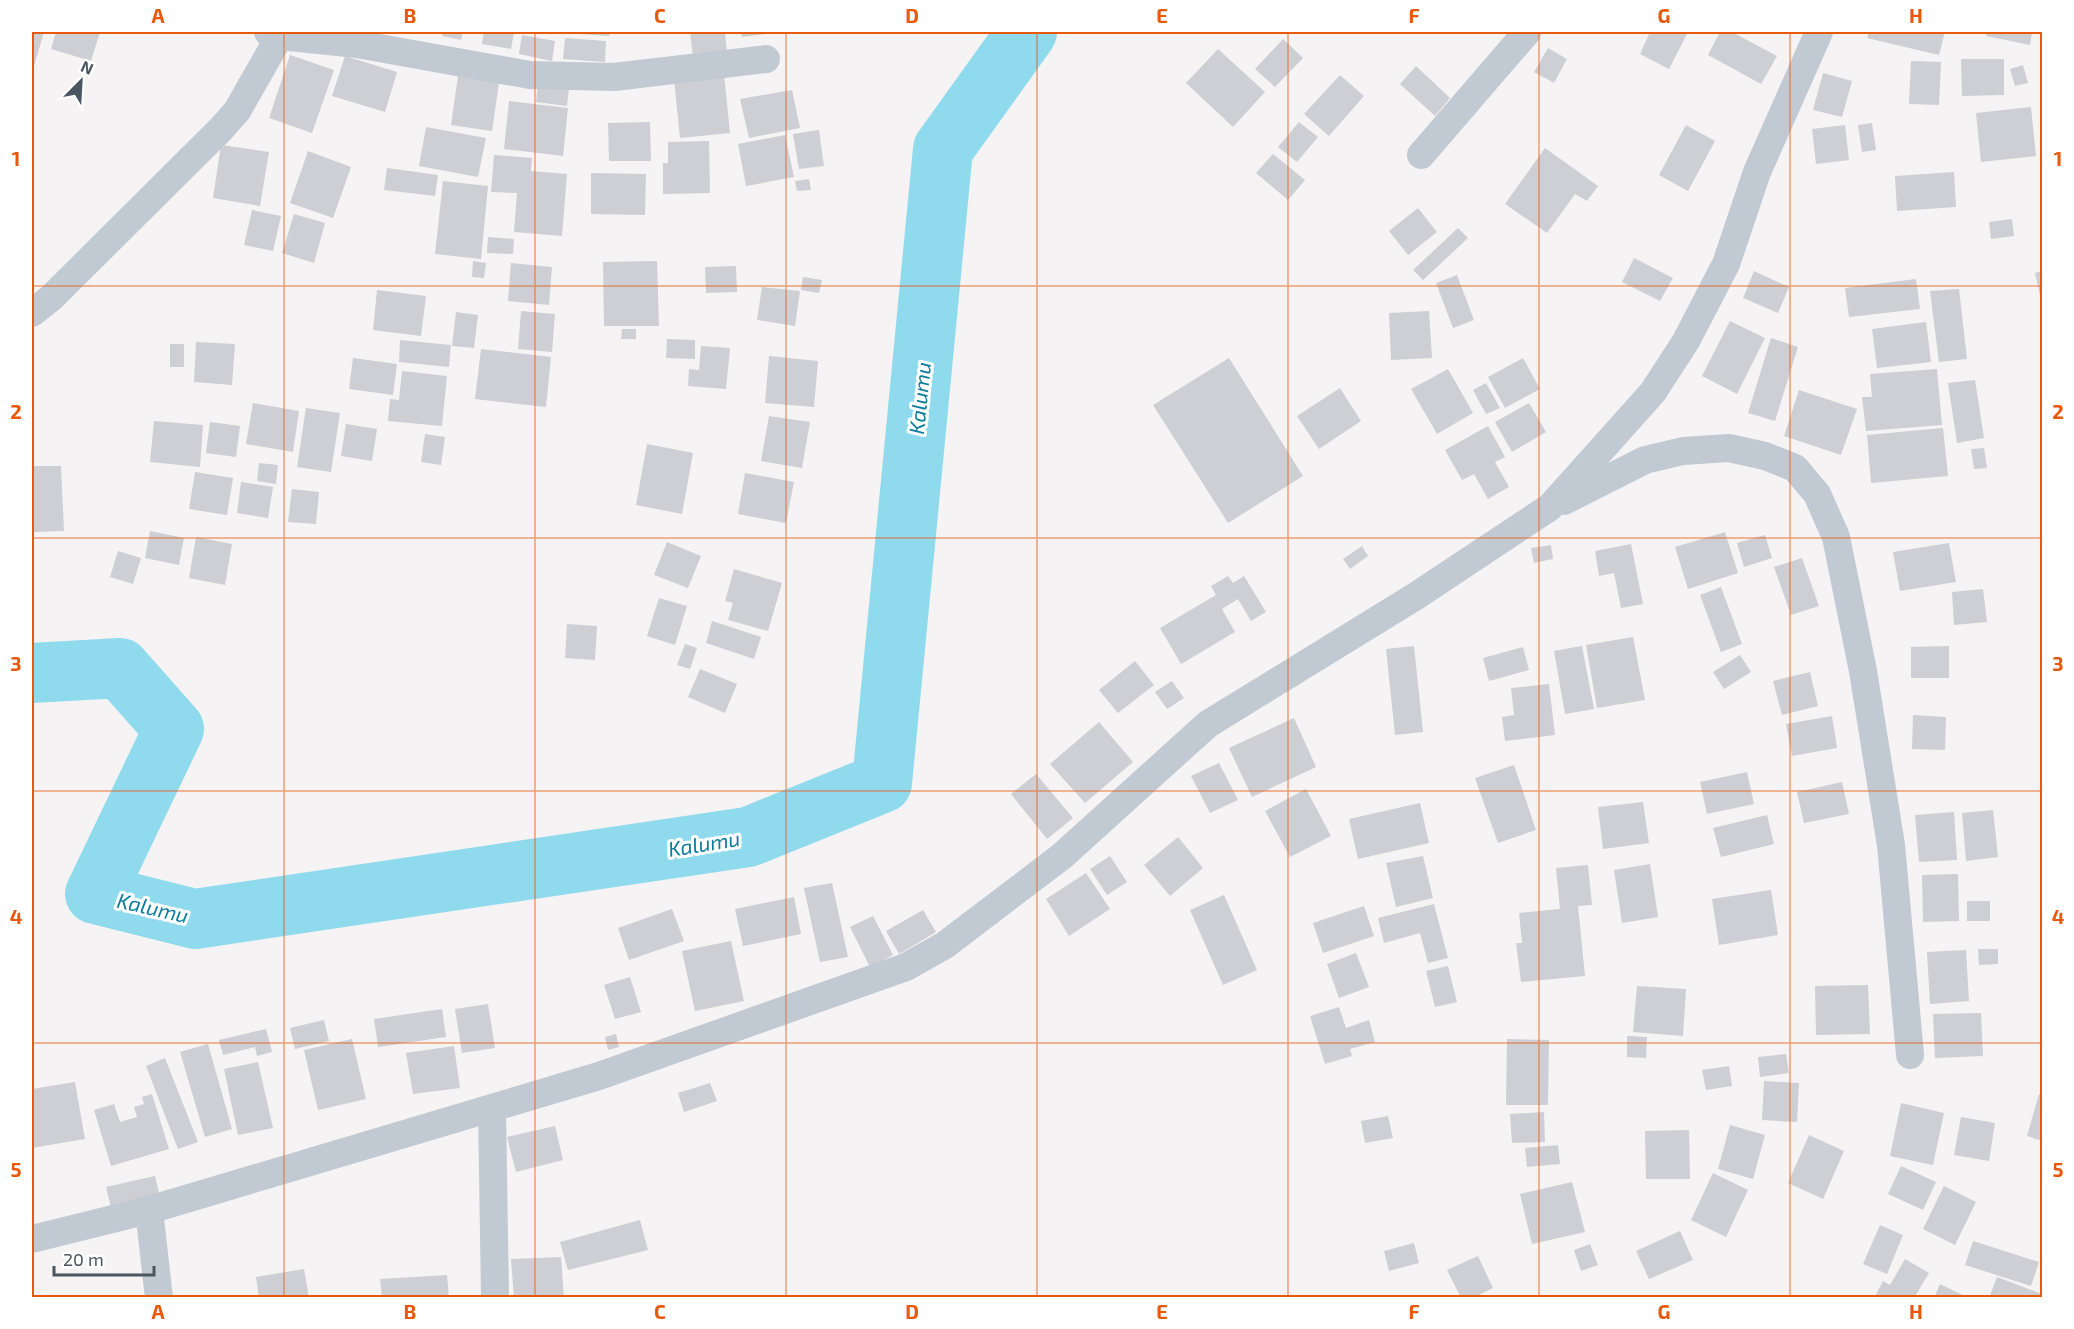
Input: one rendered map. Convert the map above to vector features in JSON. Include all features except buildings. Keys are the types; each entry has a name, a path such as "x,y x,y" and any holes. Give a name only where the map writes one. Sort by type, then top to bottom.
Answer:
{"street":[{"path":"1421,155 1527,32"},
{"path":"1550,507 1653,392 1686,341 1726,264 1757,172 1819,32"},
{"path":"32,313 51,298 237,111 277,33 357,44 531,75 614,77 766,59"},
{"path":"32,1239 149,1210 599,1076 906,967 945,945 1062,856 1208,724 1416,596 1550,507 1645,460 1683,451 1729,448 1765,456 1795,468 1817,494 1836,537 1863,671 1891,844 1911,1055"},
{"path":"492,1108 495,1298"},
{"path":"149,1210 159,1298"}],"waterway":[{"name":"Kalumu","path":"32,673 120,668 174,729 95,894 195,919 748,837 882,783 943,149 1027,32"}]}
